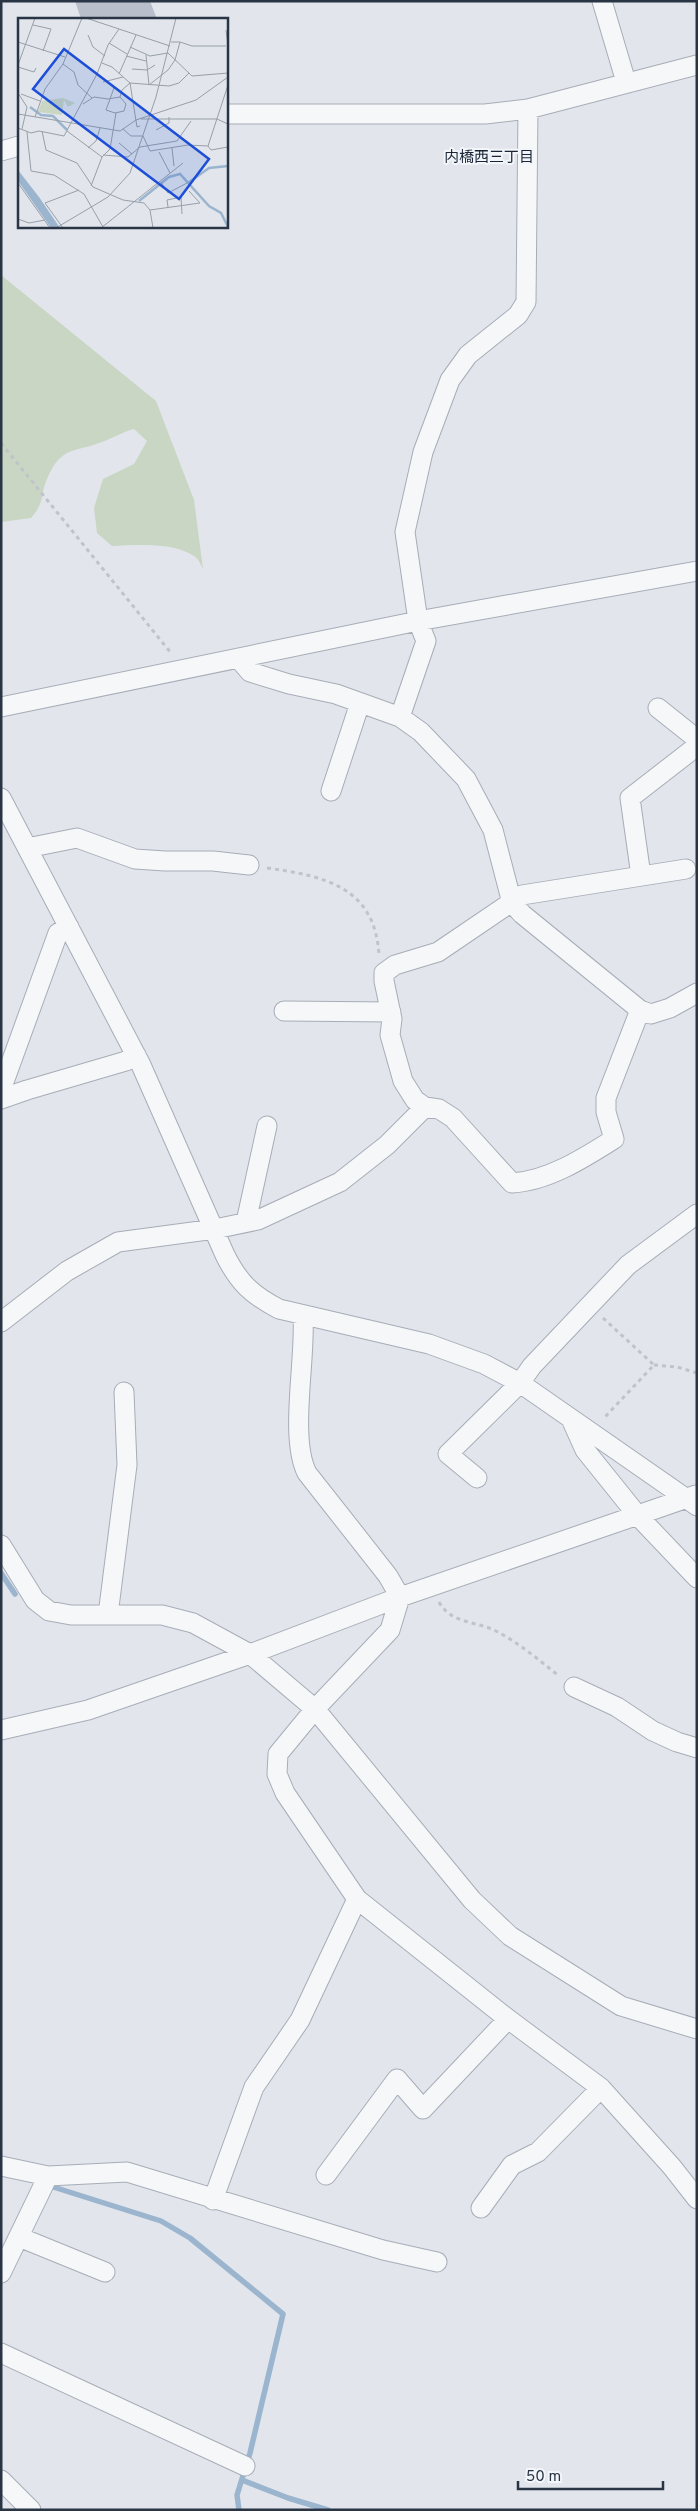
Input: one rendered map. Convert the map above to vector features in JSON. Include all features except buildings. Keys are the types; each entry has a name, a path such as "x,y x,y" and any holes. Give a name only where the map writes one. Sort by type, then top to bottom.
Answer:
{"street":[{"path":"602,1 626,82"},
{"path":"228,114 485,114 528,109 697,65"},
{"path":"400,717 426,641 418,621 405,532 423,452 450,380 468,355 518,315 526,302 528,109"},
{"path":"1,151 18,146"},
{"path":"1,706 418,621 697,571"},
{"path":"238,658 250,672 289,684 336,694 400,717 421,732 466,779 493,830 512,903 522,914 640,1010 651,1014 670,1008 697,993"},
{"path":"331,792 360,703"},
{"path":"658,708 697,738"},
{"path":"641,876 630,798 697,746"},
{"path":"1,798 136,1055 236,1276 257,1298 279,1309 303,1316 429,1344 484,1364 520,1383 591,1433 693,1500"},
{"path":"27,848 77,838 135,859 164,861 212,860 249,866"},
{"path":"640,1010 606,1098 606,1112 614,1139 563,1168 526,1182 512,1182 453,1118 414,1100 403,1081 390,1035 392,1019 384,973 395,965 438,952 522,895 686,869"},
{"path":"1,1090 58,933 69,927"},
{"path":"284,1011 391,1012"},
{"path":"1,1099 126,1061 136,1055"},
{"path":"1,1322 67,1271 118,1242 215,1229 258,1220 340,1182 387,1145 426,1107"},
{"path":"246,1222 267,1126"},
{"path":"477,1478 448,1454 520,1383 532,1366 628,1265 697,1214"},
{"path":"303,1316 305,1340 298,1436 300,1460 307,1473 388,1576 400,1597 390,1630 315,1709 278,1754 276,1774 285,1793 357,1900 508,2019 601,2088 672,2167 697,2199"},
{"path":"108,1615 127,1465 124,1392"},
{"path":"571,1418 585,1450 638,1516 697,1578"},
{"path":"1,1730 88,1710 250,1654 400,1597 638,1516 693,1500"},
{"path":"1,1545 35,1600 49,1611 71,1615 162,1615 193,1623 250,1654 315,1709 472,1900 510,1936 621,2006 697,2029"},
{"path":"574,1687 616,1707 653,1731 677,1742 697,1748"},
{"path":"213,2200 254,2088 300,2020 357,1900"},
{"path":"326,2175 397,2079 423,2109 508,2019"},
{"path":"481,2208 512,2165 538,2152 601,2088"},
{"path":"1,2166 48,2176 127,2172 213,2200 383,2250 437,2262"},
{"path":"1,2273 48,2176"},
{"path":"19,2237 105,2272"},
{"path":"1,2353 245,2466"},
{"path":"1,2480 31,2510"}],"path":[{"path":"1,443 184,669"},
{"path":"249,866 303,873 349,892 363,904 371,918 378,940 379,962 384,973"},
{"path":"589,1306 654,1365 697,1373"},
{"path":"591,1433 654,1365"},
{"path":"431,1587 449,1614 462,1621 495,1630 524,1649 574,1687"}],"green space":[{"path":"1,275 156,401 194,500 203,569 197,558 176,548 154,545 112,546 97,533 94,508 103,479 134,464 147,441 134,429 102,442 69,452 63,456 52,468 45,485 41,503 31,518 1,522"}],"waterway":[{"path":"1,1573 15,1594"},
{"path":"47,2185 161,2221 190,2238 283,2314 250,2453 237,2495 239,2510"},
{"path":"242,2480 288,2498 328,2510"}],"district":[{"name":"内橋西三丁目","path":"489,157"}]}
